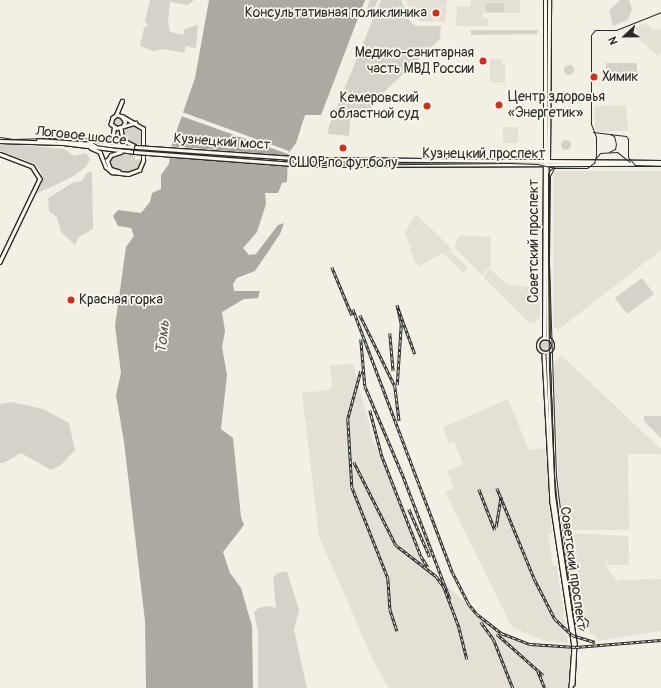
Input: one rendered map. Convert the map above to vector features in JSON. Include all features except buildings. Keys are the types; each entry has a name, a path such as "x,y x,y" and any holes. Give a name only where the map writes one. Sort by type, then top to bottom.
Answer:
{"main road":[{"name":"Советский проспект","path":"545,2 547,28"},
{"name":"Советский проспект","path":"548,338 546,160 547,28 549,2"},
{"path":"104,144 112,139 114,128 111,121 116,115 122,101 123,140 136,146"},
{"path":"92,148 100,152 109,171 124,174 136,172 142,165 144,132 136,123 116,115"},
{"path":"114,128 136,123"},
{"name":"Логовое шоссе","path":"0,140 136,146"},
{"name":"Логовое шоссе","path":"0,140 56,143 121,152 135,152"},
{"name":"Кузнецкий мост","path":"136,146 308,159"},
{"path":"121,152 111,155 107,163 112,170 124,174"},
{"name":"Кузнецкий мост","path":"135,152 307,165"},
{"path":"0,154 32,166 40,179 0,262"},
{"name":"Кузнецкий проспект","path":"308,159 546,160 661,163"},
{"name":"Кузнецкий проспект","path":"307,165 546,165 661,163"},
{"name":"Советский проспект","path":"544,338 546,165"},
{"path":"544,338 548,338 554,346 548,354 544,355 540,352 538,345 544,338"},
{"name":"Советский проспект","path":"548,354 553,492 557,533"},
{"name":"Советский проспект","path":"544,355 552,497 574,647 572,688"}],"shaded area":[{"path":"150,0 194,0 188,5 170,2 168,22 170,32 183,35 185,29 198,25 196,48 186,46 184,53 163,49 153,51 140,46 144,28 148,26 145,21"},
{"path":"370,0 378,0 373,11 367,9"},
{"path":"381,0 401,0 411,23 416,26 441,26 440,39 380,96 366,116 362,113 353,116 350,121 349,136 328,134 329,126"},
{"path":"406,0 447,0 445,22 420,21 414,17"},
{"path":"471,0 520,0 520,13 483,13 483,18 488,18 488,26 456,26 457,6 470,7"},
{"path":"620,0 629,0 632,9 628,20 613,26 609,11"},
{"path":"486,3 504,3 504,12 486,12"},
{"path":"646,23 653,30 661,29 661,52 658,56 639,39 635,28"},
{"path":"471,30 538,30 537,34 471,35"},
{"path":"490,59 502,59 502,64 505,64 505,83 490,82"},
{"path":"606,63 637,63 637,82 606,82"},
{"path":"567,65 571,65 573,66 573,74 567,75 564,72 564,68"},
{"path":"626,105 628,131 595,132 594,106"},
{"path":"116,117 120,117 123,122 120,127 116,127 113,124 113,120"},
{"path":"134,124 141,131 142,144 130,144 124,141 122,131 128,125"},
{"path":"503,127 518,127 518,143 503,143"},
{"path":"115,129 119,129 121,140 126,144 111,141"},
{"path":"566,140 571,145 566,150 561,145"},
{"path":"0,143 64,149 74,156 86,153 90,159 86,167 72,177 36,194 42,181 40,170 35,164 0,151"},
{"path":"118,154 135,155 135,160 141,159 140,166 130,173 110,168 108,162 111,156"},
{"path":"92,171 93,229 79,237 75,245 61,232 57,217 49,211 48,198 74,182 82,181 87,173"},
{"path":"553,171 661,171 661,250 558,330 553,326"},
{"path":"416,214 451,248 450,251 468,268 463,273 443,253 419,266 415,263 405,232"},
{"path":"460,235 491,237 491,266 482,275 454,247"},
{"path":"490,269 507,284 540,289 540,317 533,323 529,323 483,277"},
{"path":"642,278 654,294 627,314 615,298"},
{"path":"548,341 551,342 551,352 544,353 541,352 540,345 541,342"},
{"path":"561,355 661,449 661,454 628,454 629,530 564,530 560,510 554,381 554,363"},
{"path":"353,364 372,436 420,559 483,620 506,638 524,645 571,648 568,688 389,688 385,682 372,658 319,536 302,393 329,390 332,385 330,365"},
{"path":"508,399 529,450 545,448 552,533 548,534 553,566 557,566 568,643 545,641 512,627 445,492 454,488 447,471 463,464 454,442 449,444 443,427"},
{"path":"12,402 43,409 69,423 75,450 61,465 51,470 21,453 4,463 0,463 0,404"},
{"path":"644,416 661,416 661,438 644,421"},
{"path":"564,533 628,536 629,565 607,565 607,558 606,566 618,583 618,580 661,579 661,631 598,641 595,635 590,634 587,617 583,617 581,590 572,588"},
{"path":"287,571 299,610 294,630 307,688 258,688 258,632 254,613 258,608 269,606 276,608 273,578 277,573"}],"water":[{"name":"Томь","path":"209,0 365,0 321,115 305,115 296,143 288,154 287,182 282,183 278,193 265,193 266,204 257,232 243,248 249,255 256,254 278,225 284,223 280,234 255,271 237,278 233,284 234,291 260,291 258,298 244,299 222,312 225,331 222,347 227,375 221,429 233,438 241,517 244,525 223,552 230,573 241,588 252,626 253,688 146,688 145,621 124,442 116,395 121,373 115,326 126,247 134,236 131,228 118,226 113,216 118,210 141,213 150,202 152,193 161,189 161,175 169,164 171,147 195,78"}],"pier":[{"path":"182,112 289,151 288,154 181,116"},
{"path":"169,146 290,156 291,167 168,157"}],"tram line":[{"path":"0,137 13,139 84,137 97,145 116,148 319,165 509,163 537,164 554,168 587,168 594,163 596,156 596,137 591,124 591,35 595,30 616,30 661,12"},
{"path":"593,132 626,136 628,139 628,157 635,165 661,166"},
{"path":"609,152 615,149 616,144 614,136 610,134"},
{"path":"596,158 600,153 617,152 630,162"},
{"path":"554,167 548,174 549,369 554,476 560,532 573,619 577,627 583,630 587,626 588,621 572,608 556,476 549,260 550,176 554,168"}],"railway":[{"path":"332,267 352,315"},
{"path":"397,385 401,324 397,305 415,354"},
{"path":"353,309 453,573 468,603 477,614 501,633 530,644 576,647 661,640"},
{"path":"360,315 395,386 399,421"},
{"path":"390,333 393,371"},
{"path":"361,339 365,386 402,473 450,599"},
{"path":"361,371 348,419 352,487 388,578 390,609 397,631"},
{"path":"370,410 382,456 421,556 428,567"},
{"path":"354,462 396,545 436,576 444,587 459,627 467,659"},
{"path":"497,488 535,580 555,619 572,635 595,642"},
{"path":"479,489 495,530"},
{"path":"496,527 501,496"},
{"path":"409,509 430,557"},
{"path":"481,622 494,640 513,688"},
{"path":"497,634 543,675"},
{"path":"538,671 545,688"}],"place":[{"name":"Консультативная поликлиника","path":"436,13"},
{"name":"Медико-санитарная часть МВД России","path":"483,61"},
{"name":"Химик","path":"594,77"},
{"name":"Центр здоровья «Энергетик»","path":"499,105"},
{"name":"Кемеровский областной суд","path":"427,106"},
{"name":"СШОР по футболу","path":"343,148"},
{"name":"Красная горка","path":"71,300"}]}
